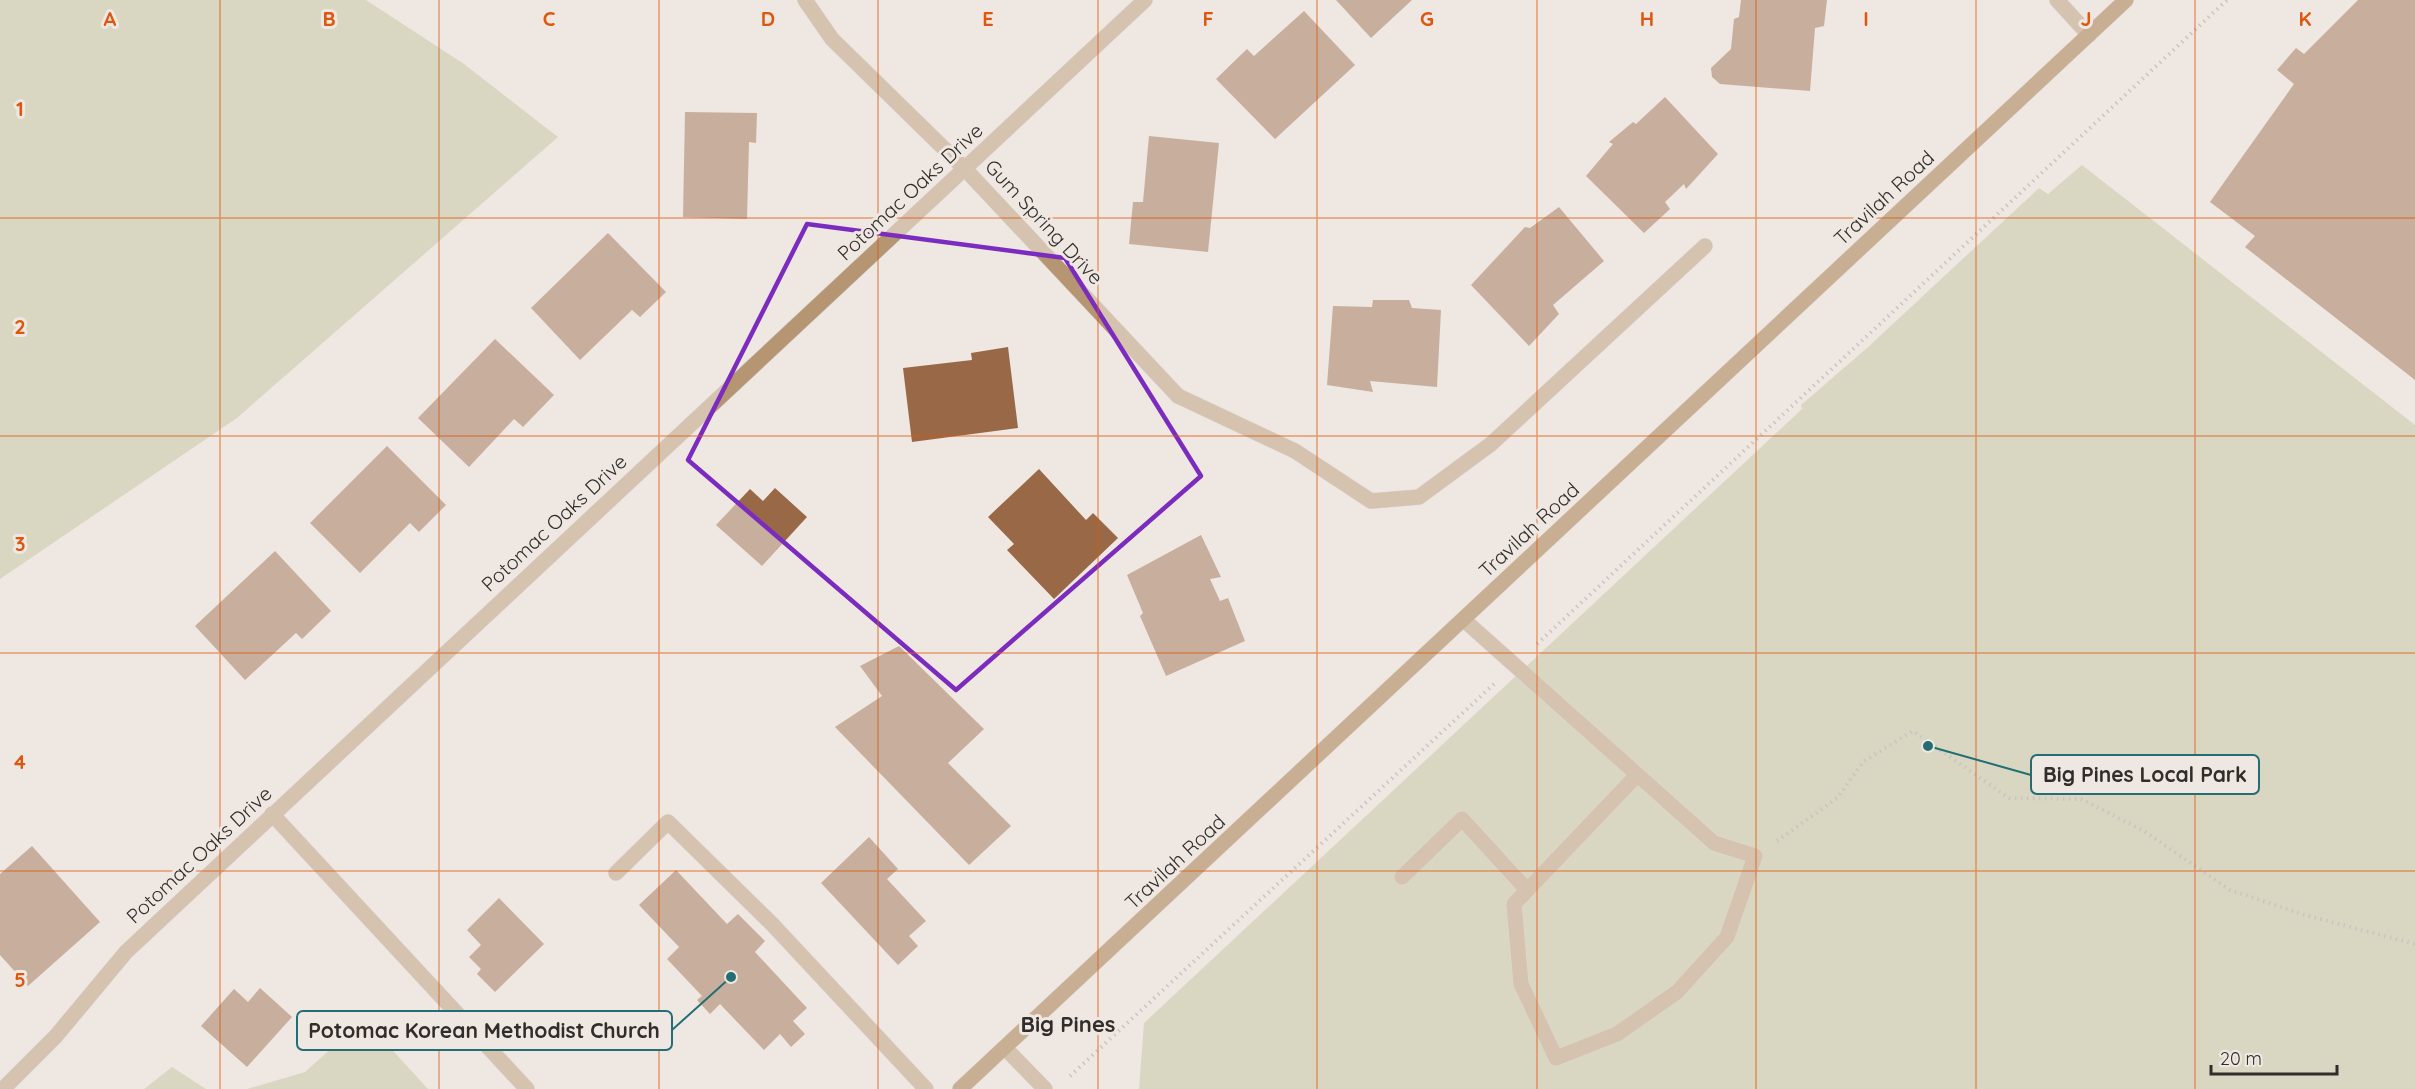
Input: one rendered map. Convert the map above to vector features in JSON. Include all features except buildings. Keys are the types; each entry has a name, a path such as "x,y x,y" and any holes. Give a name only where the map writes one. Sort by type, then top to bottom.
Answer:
{"main road":[{"name":"Travilah Road","path":"960,1089 1006,1049 2126,0"}],"street":[{"name":"Gum Spring Drive","path":"805,0 832,39 966,170 1178,396 1295,451 1371,501 1419,497 1491,444 1705,246"},
{"name":"Potomac Oaks Drive","path":"3,1089 56,1036 126,952 966,170 1145,0"},
{"path":"2057,0 2089,35"},
{"path":"1464,620 1714,843 1755,856 1727,937 1677,992 1617,1034 1556,1058 1521,984 1514,904 1637,775"},
{"path":"272,814 527,1089"},
{"path":"1402,878 1462,819 1527,890"},
{"path":"616,873 668,822 772,924 926,1089"},
{"path":"1006,1049 1045,1089"}],"path":[{"path":"1064,1081 2227,0"},
{"path":"1755,856 1837,798 1864,761 1913,730 2009,798 2081,799 2144,831 2230,890 2306,915 2415,944"}],"highlighted area":[{"path":"807,224 1065,258 1201,476 956,690 688,460"}],"green space":[{"path":"0,0 366,0 464,64 558,137 237,418 0,579"},
{"path":"2082,165 2415,425 2415,1089 1139,1089 1144,1023 1802,409 1801,405 1867,348 2039,188 2048,194"},
{"path":"364,1019 428,1089 247,1089 305,1072"},
{"path":"172,1067 206,1089 144,1089"}],"place":[{"name":"Big Pines Local Park","path":"1928,746"},
{"name":"Potomac Korean Methodist Church","path":"731,977"}],"district":[{"name":"Big Pines","path":"1068,1024"}]}
